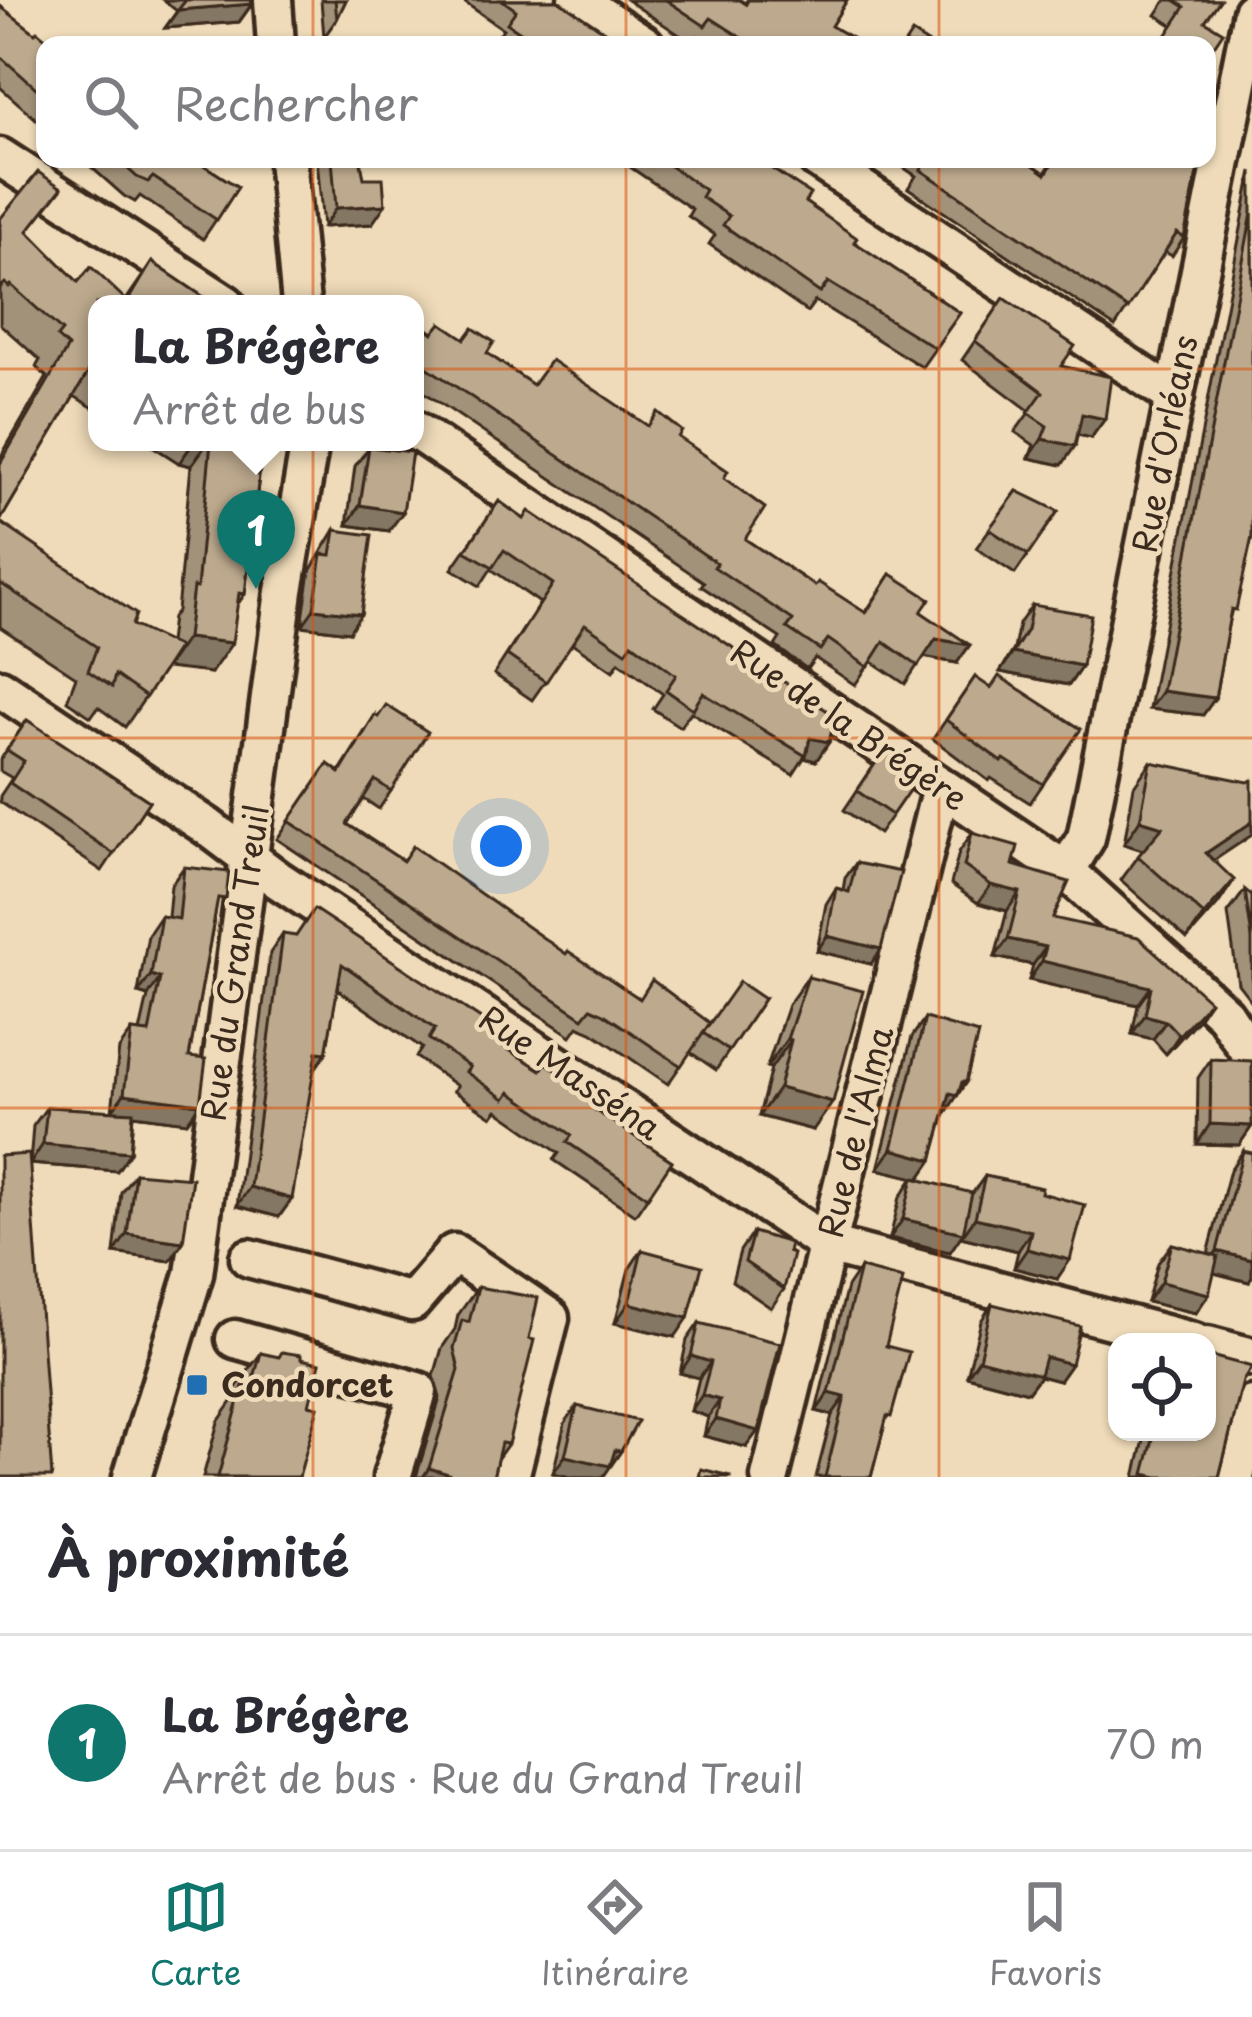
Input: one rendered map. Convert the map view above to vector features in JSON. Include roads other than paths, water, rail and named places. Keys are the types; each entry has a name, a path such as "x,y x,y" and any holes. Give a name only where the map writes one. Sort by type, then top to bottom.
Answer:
{"street":[{"path":"273,0 276,36"},
{"path":"578,0 632,36"},
{"name":"Rue d'Orléans","path":"1066,871 1086,838 1252,12"},
{"path":"2,162 212,295"},
{"path":"288,168 300,295"},
{"path":"830,168 1174,397"},
{"name":"Rue de la Brégère","path":"424,436 1066,871 1226,1015 1252,1056"},
{"name":"Rue du Grand Treuil","path":"132,1477 194,1274 284,590 308,451"},
{"name":"Rue Masséna","path":"0,688 828,1245 1160,1333"},
{"name":"Rue de l'Alma","path":"770,1477 941,787"},
{"path":"249,1258 412,1302 454,1253 550,1318 510,1477"},
{"path":"236,1339 418,1391 392,1477"},
{"path":"1216,1348 1252,1357"},
{"path":"1235,1477 1252,1405"}],"place":[{"name":"La Brégère","path":"256,589"},
{"name":"Condorcet","path":"197,1385"}]}
